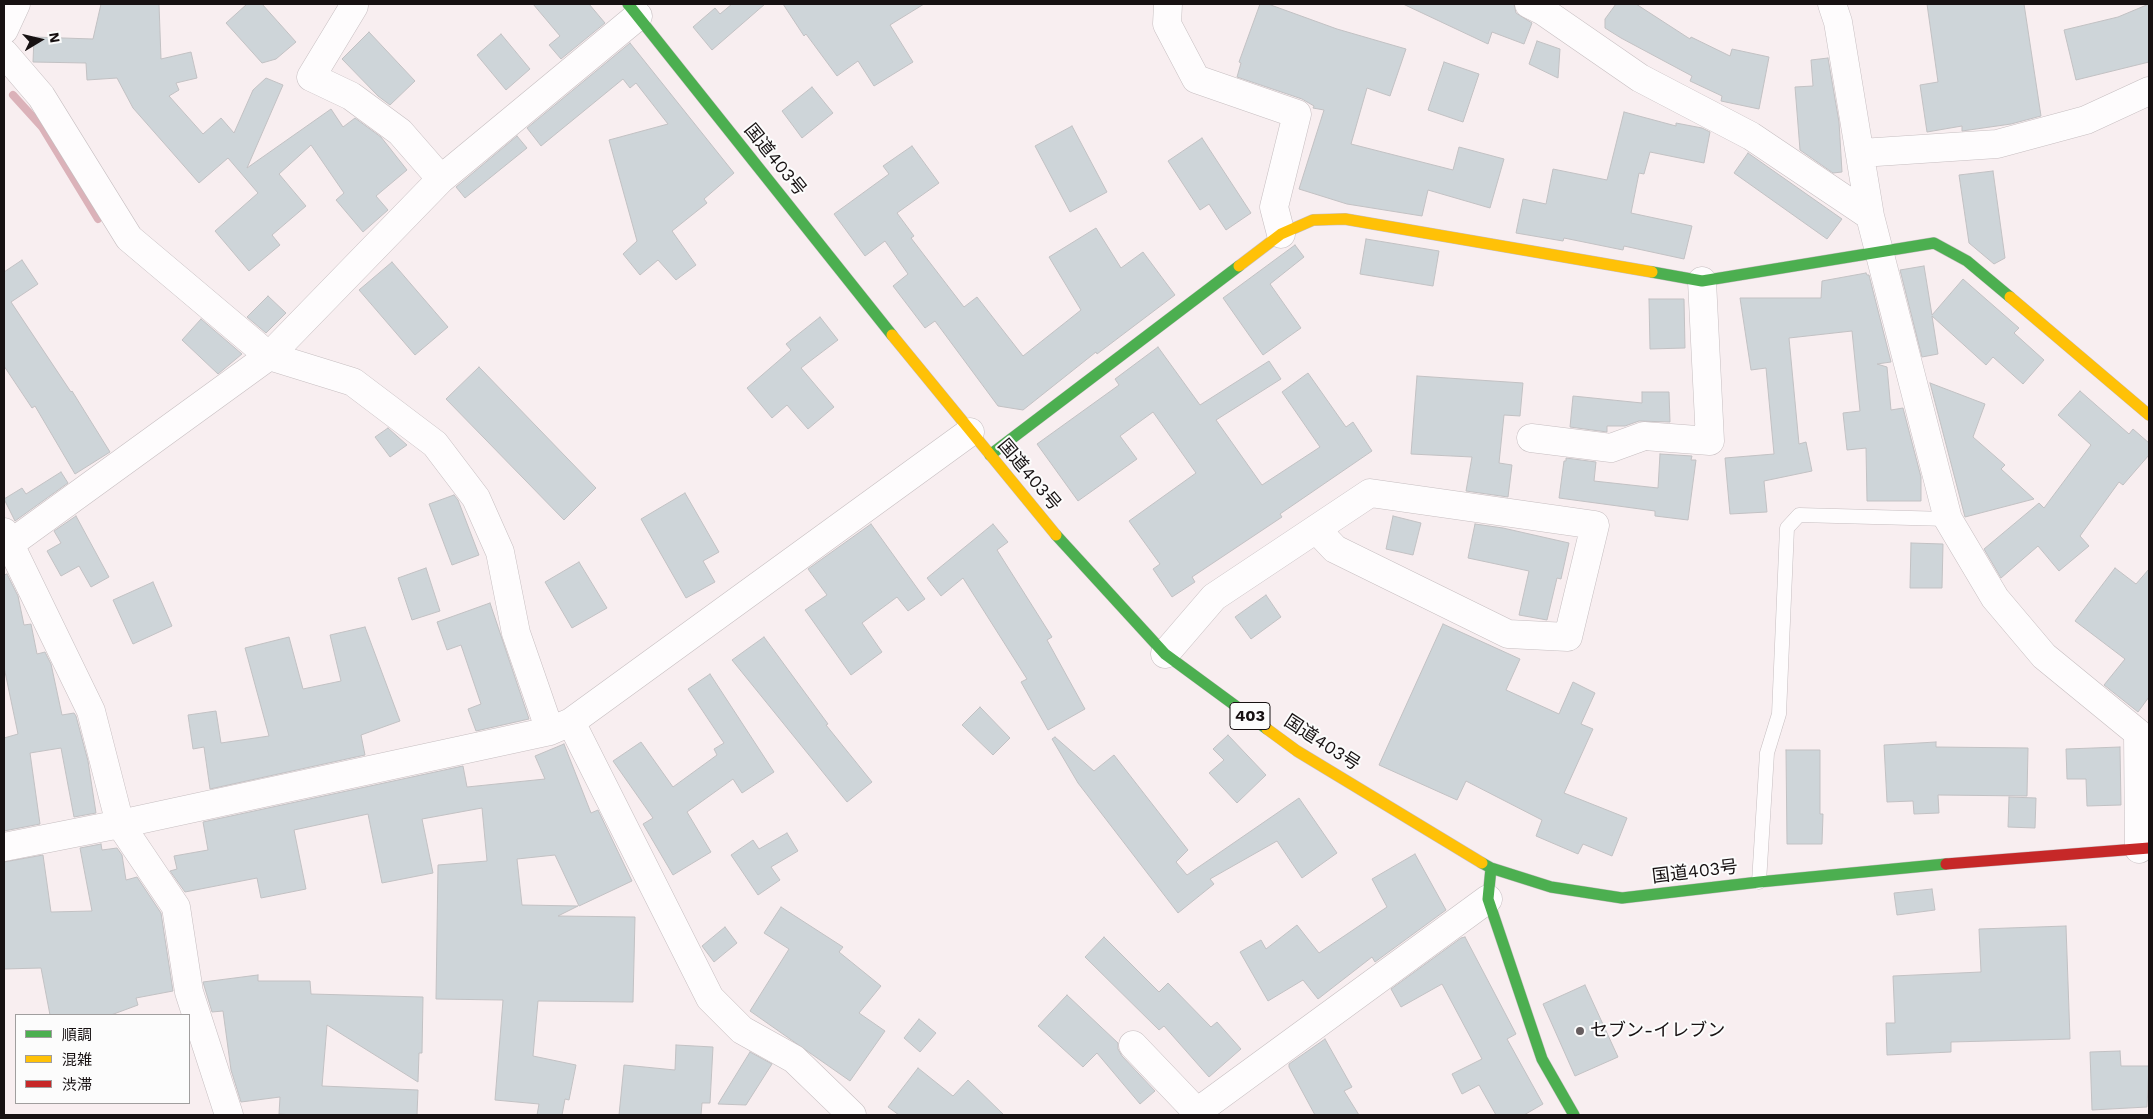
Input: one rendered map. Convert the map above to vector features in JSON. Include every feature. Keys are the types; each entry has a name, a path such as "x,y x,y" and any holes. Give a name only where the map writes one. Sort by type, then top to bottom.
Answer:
{"main road":[{"name":"国道403号","path":"633,10 970,432 1077,560 1165,654 1297,751 1491,868 1551,887 1622,898 1759,882 2144,848"},
{"path":"990,455 1281,234 1313,220 1345,219 1702,281 1934,243 1967,261 2149,415"},
{"path":"1491,868 1488,900 1542,1059 1574,1115"}],"street":[{"path":"4,30 16,4"},
{"path":"352,4 354,6 311,77 352,96 400,132 440,179"},
{"path":"1168,4 1167,24 1196,79 1297,114 1274,207 1281,234"},
{"path":"1529,4 1543,10 1640,78 1751,136 1870,216"},
{"path":"1832,4 1838,22 1870,216 1948,519 1995,598 2044,656 2138,733 2144,848"},
{"path":"229,1115 189,992 176,907 120,824 91,711 7,538 269,356 440,179 633,10"},
{"path":"4,53 41,96 129,238 269,356 353,382 435,444 476,498 500,552 516,633 560,726 710,998 742,1030 794,1059 852,1115"},
{"path":"1861,153 1997,144 2086,120 2149,91"},
{"path":"1531,438 1611,448 1644,436 1710,441 1702,281"},
{"path":"4,847 120,824 560,726 970,432"},
{"path":"1165,654 1214,597 1316,529 1370,493 1595,525 1568,638 1508,634 1335,550 1316,529"},
{"path":"1133,1045 1196,1113 1488,900"}],"lane":[{"path":"1759,882 1767,753 1779,714 1787,528 1799,514 1948,519"}],"building":[{"path":"101,4 159,4 161,59 191,52 197,78 176,83 179,90 169,96 203,134 221,118 234,133 253,90 266,78 283,85 247,168 331,109 343,127 355,118 381,137 407,170 376,196 388,210 363,232 336,200 344,193 311,145 279,174 306,206 272,235 280,245 249,271 215,231 258,193 228,158 199,183 133,108 117,78 87,80 86,63 33,62 34,37 93,39"},
{"path":"247,4 262,4 296,42 276,59 262,63 226,23"},
{"path":"533,4 589,4 605,23 561,59 549,45 560,36"},
{"path":"732,4 765,4 712,50 693,27 715,8 720,14"},
{"path":"783,4 924,4 890,25 913,62 874,86 858,61 837,76 806,34 804,36"},
{"path":"1260,4 1268,4 1337,29 1406,49 1390,96 1367,88 1351,144 1453,170 1459,147 1504,159 1490,208 1428,190 1422,216 1347,204 1299,189 1324,110 1313,108 1314,106 1302,99 1237,77 1241,63 1239,62"},
{"path":"1403,4 1514,4 1516,13 1532,23 1524,44 1492,32 1488,44"},
{"path":"1616,4 1636,4 1690,39 1691,37 1730,56 1732,49 1769,57 1759,109 1721,101 1722,96 1690,81 1692,76 1605,28 1605,19"},
{"path":"1927,4 2024,4 2041,116 2011,124 1962,131 1962,126 1927,132 1920,85 1938,82"},
{"path":"2149,4 2149,62 2076,80 2064,30 2118,17"},
{"path":"369,32 415,81 390,105 378,96 342,59"},
{"path":"501,34 530,69 506,90 477,55"},
{"path":"1537,41 1560,49 1558,78 1529,64"},
{"path":"630,43 734,173 704,199 707,203 672,231 696,265 676,280 658,260 640,275 623,254 637,241 609,140 668,124 636,83 630,88 623,79 541,146 527,128"},
{"path":"1828,58 1839,122 1842,172 1833,173 1800,150 1795,87 1813,86 1811,60"},
{"path":"1444,62 1479,74 1463,122 1428,110"},
{"path":"812,87 833,113 802,138 782,111"},
{"path":"1624,112 1676,126 1676,123 1702,128 1710,132 1704,163 1650,152 1644,174 1639,173 1631,213 1692,226 1684,259 1624,246 1623,250 1564,238 1563,241 1516,233 1523,199 1546,204 1553,169 1607,180"},
{"path":"1072,126 1107,192 1070,212 1035,146"},
{"path":"517,136 527,148 465,198 456,187"},
{"path":"1202,138 1251,213 1226,230 1209,204 1200,210 1168,161"},
{"path":"912,146 939,183 897,213 914,236 911,238 964,307 977,297 1023,356 1081,310 1049,257 1096,228 1121,268 1143,252 1175,295 1097,354 1096,352 1023,410 998,406 935,321 925,328 893,286 908,274 885,241 865,256 834,214 889,174 883,166"},
{"path":"1748,153 1842,219 1827,239 1734,173"},
{"path":"1993,171 2005,258 1994,264 1969,243 1959,175"},
{"path":"1366,239 1439,251 1433,286 1360,274"},
{"path":"1295,245 1304,257 1270,284 1301,328 1263,355 1223,298"},
{"path":"22,260 38,284 11,302 72,391 110,452 75,474 35,406 32,408 4,366 4,272"},
{"path":"392,262 448,327 415,355 359,290"},
{"path":"1924,266 1932,315 1963,279 2019,328 2014,333 2044,360 2023,384 1993,357 1986,365 1932,316 1938,354 1922,357 1900,270"},
{"path":"1866,273 1869,275 1891,362 1877,364 1887,367 1891,410 1903,408 1921,477 1921,501 1867,501 1866,448 1847,450 1843,413 1860,411 1852,331 1789,338 1799,444 1806,442 1812,471 1764,481 1767,512 1730,514 1725,458 1774,454 1766,368 1751,370 1740,298 1821,298 1822,281"},
{"path":"268,296 286,313 266,333 247,317"},
{"path":"1649,299 1684,299 1685,348 1650,349"},
{"path":"820,317 838,340 801,368 834,407 808,429 787,405 772,418 747,388 791,350 786,344"},
{"path":"201,319 242,354 218,374 182,340"},
{"path":"1158,347 1200,405 1269,361 1281,379 1216,420 1262,485 1320,447 1282,392 1308,373 1346,427 1353,422 1372,451 1280,514 1282,517 1192,577 1195,582 1172,597 1153,569 1160,564 1129,521 1196,473 1153,412 1120,436 1137,459 1078,501 1037,444 1119,385 1115,379"},
{"path":"479,367 596,488 564,520 446,399"},
{"path":"1417,376 1523,383 1520,416 1504,415 1499,463 1512,465 1508,497 1466,491 1472,457 1411,454"},
{"path":"1930,383 1985,404 1973,437 2005,465 2001,469 2034,499 1965,517"},
{"path":"2080,391 2129,434 2133,429 2149,443 2149,455 2123,485 2119,482 2080,536 2089,546 2059,571 2038,546 2001,578 1984,549 2039,503 2044,508 2091,445 2058,415"},
{"path":"1642,392 1669,392 1670,422 1639,421 1625,426 1607,426 1607,432 1570,427 1573,396 1642,403"},
{"path":"388,428 407,445 390,457 375,437"},
{"path":"1660,454 1692,456 1691,460 1696,460 1688,520 1655,516 1655,511 1559,498 1566,458 1596,462 1594,481 1658,488"},
{"path":"61,472 68,483 15,521 4,499 22,488 26,494"},
{"path":"685,493 719,552 703,561 715,582 686,598 641,519"},
{"path":"454,495 458,500 479,555 452,565 429,504"},
{"path":"76,516 109,577 91,587 79,566 61,576 47,551 61,543 54,531"},
{"path":"1393,516 1421,523 1413,555 1386,549"},
{"path":"871,524 925,599 908,611 897,597 862,623 882,652 851,675 805,610 827,595 808,569"},
{"path":"993,524 1008,542 997,550 1052,637 1047,640 1085,709 1048,730 1021,682 1027,679 963,578 941,596 927,578"},
{"path":"1475,524 1503,528 1569,543 1561,579 1557,578 1547,620 1519,615 1529,571 1468,558"},
{"path":"1911,543 1943,544 1942,588 1910,588"},
{"path":"579,562 607,608 572,628 545,582"},
{"path":"426,568 440,611 412,620 398,578"},
{"path":"2115,568 2136,584 2149,569 2149,697 2138,712 2104,685 2125,659 2075,621"},
{"path":"7,574 18,596 24,625 31,624 37,654 45,652 51,664 62,715 74,713 76,716 88,761 96,813 74,817 61,748 30,753 40,824 4,831 4,738 18,734 4,667 4,575"},
{"path":"153,582 172,626 133,644 113,600"},
{"path":"1266,595 1281,617 1251,639 1235,617"},
{"path":"490,603 529,719 476,731 468,709 481,704 461,645 447,650 437,622"},
{"path":"1443,624 1520,659 1506,690 1559,714 1573,682 1595,693 1581,724 1593,729 1564,793 1627,818 1612,856 1583,844 1578,854 1536,836 1542,820 1466,781 1457,800 1379,765"},
{"path":"365,627 400,721 361,735 365,755 210,789 204,747 193,749 188,715 216,711 221,743 269,736 245,648 289,637 303,689 341,681 330,635"},
{"path":"764,637 828,724 826,725 872,782 847,802 732,660"},
{"path":"710,674 774,772 742,793 733,779 687,812 711,852 673,875 643,824 653,818 613,761 641,742 673,787 717,755 714,749 724,743 688,689"},
{"path":"980,707 1010,738 993,755 962,725"},
{"path":"1228,735 1266,775 1237,803 1209,773 1224,760 1213,749"},
{"path":"1055,737 1094,771 1114,755 1188,850 1176,862 1187,875 1299,798 1337,853 1302,878 1277,841 1210,879 1214,884 1178,913 1078,783 1052,739"},
{"path":"1936,742 1936,747 2028,748 2027,796 1938,795 1939,813 1914,814 1913,801 1887,802 1884,745"},
{"path":"564,744 591,813 598,810 632,881 579,906 555,855 517,859 522,905 578,906 558,916 635,917 633,1002 538,1001 533,1056 576,1065 569,1100 565,1099 562,1115 537,1115 539,1104 495,1100 503,1000 436,999 438,865 487,861 482,808 422,819 433,873 382,883 368,814 294,830 306,889 261,898 257,878 185,892 170,871 177,869 174,856 208,850 203,822 463,766 467,787 545,779 535,756"},
{"path":"2120,747 2121,805 2087,806 2086,779 2067,779 2066,749"},
{"path":"1786,750 1820,750 1820,814 1823,814 1822,844 1787,844"},
{"path":"2009,797 2036,798 2035,828 2008,827"},
{"path":"787,833 798,851 771,867 780,880 758,895 731,855 753,840 759,849"},
{"path":"101,844 102,850 117,848 122,855 126,880 137,877 161,913 173,991 136,998 138,1005 114,1014 50,1014 41,968 4,969 4,862 43,855 51,912 92,911 80,848"},
{"path":"1415,854 1446,910 1375,962 1372,957 1318,999 1303,980 1268,1001 1240,952 1261,940 1266,949 1297,925 1319,953 1387,907 1372,879"},
{"path":"1932,889 1935,910 1897,915 1894,893"},
{"path":"781,907 843,947 839,952 881,986 859,1013 885,1031 850,1081 750,1011 789,949 764,933"},
{"path":"2066,926 2070,1039 1951,1042 1951,1052 1887,1055 1886,1023 1895,1023 1893,976 1981,972 1979,929"},
{"path":"725,927 737,943 714,962 702,946"},
{"path":"1104,937 1159,992 1168,983 1211,1027 1217,1022 1241,1049 1209,1077 1164,1026 1159,1030 1085,957"},
{"path":"1465,937 1516,1034 1507,1039 1543,1104 1524,1115 1496,1115 1479,1085 1462,1094 1452,1074 1482,1059 1442,984 1401,1007 1391,989"},
{"path":"258,975 258,981 310,981 311,994 423,997 422,1053 419,1053 418,1082 327,1025 322,1086 418,1090 417,1115 279,1114 280,1097 241,1102 231,1070 223,1011 212,1012 203,982"},
{"name":"セブン-イレブン","path":"1585,985 1618,1057 1575,1076 1543,1004"},
{"path":"1067,995 1118,1043 1118,1049 1122,1056 1155,1091 1140,1104 1097,1053 1083,1067 1038,1026"},
{"path":"919,1019 936,1033 920,1052 904,1038"},
{"path":"1325,1039 1352,1087 1344,1091 1359,1115 1315,1115 1289,1067 1289,1064"},
{"path":"676,1045 713,1047 710,1103 702,1103 701,1115 619,1115 624,1065 675,1070"},
{"path":"2120,1051 2121,1066 2149,1066 2147,1107 2092,1110 2090,1052"},
{"path":"750,1052 772,1064 746,1105 718,1104"},
{"path":"918,1068 953,1096 968,1080 1004,1115 899,1115 888,1107"}],"waterway":[{"path":"13,95 42,127 98,219"}],"traffic: fast":[{"path":"628,4 892,335"},
{"path":"1652,272 1702,281 1934,243 1967,261 2010,297"},
{"path":"990,455 1239,266"},
{"path":"1056,535 1165,654 1267,729"},
{"path":"1482,863 1491,868 1551,887 1622,898 1759,882 1946,864"},
{"path":"1491,868 1488,899 1542,1059 1574,1115"}],"traffic: slow":[{"path":"1239,266 1281,234 1313,220 1345,219 1652,272"},
{"path":"2010,297 2149,415"},
{"path":"892,335 1056,535"},
{"path":"1267,729 1297,751 1482,863"}],"traffic: jam":[{"path":"1946,864 2149,848"}],"place":[{"name":"セブン-イレブン","path":"1580,1031"}]}
